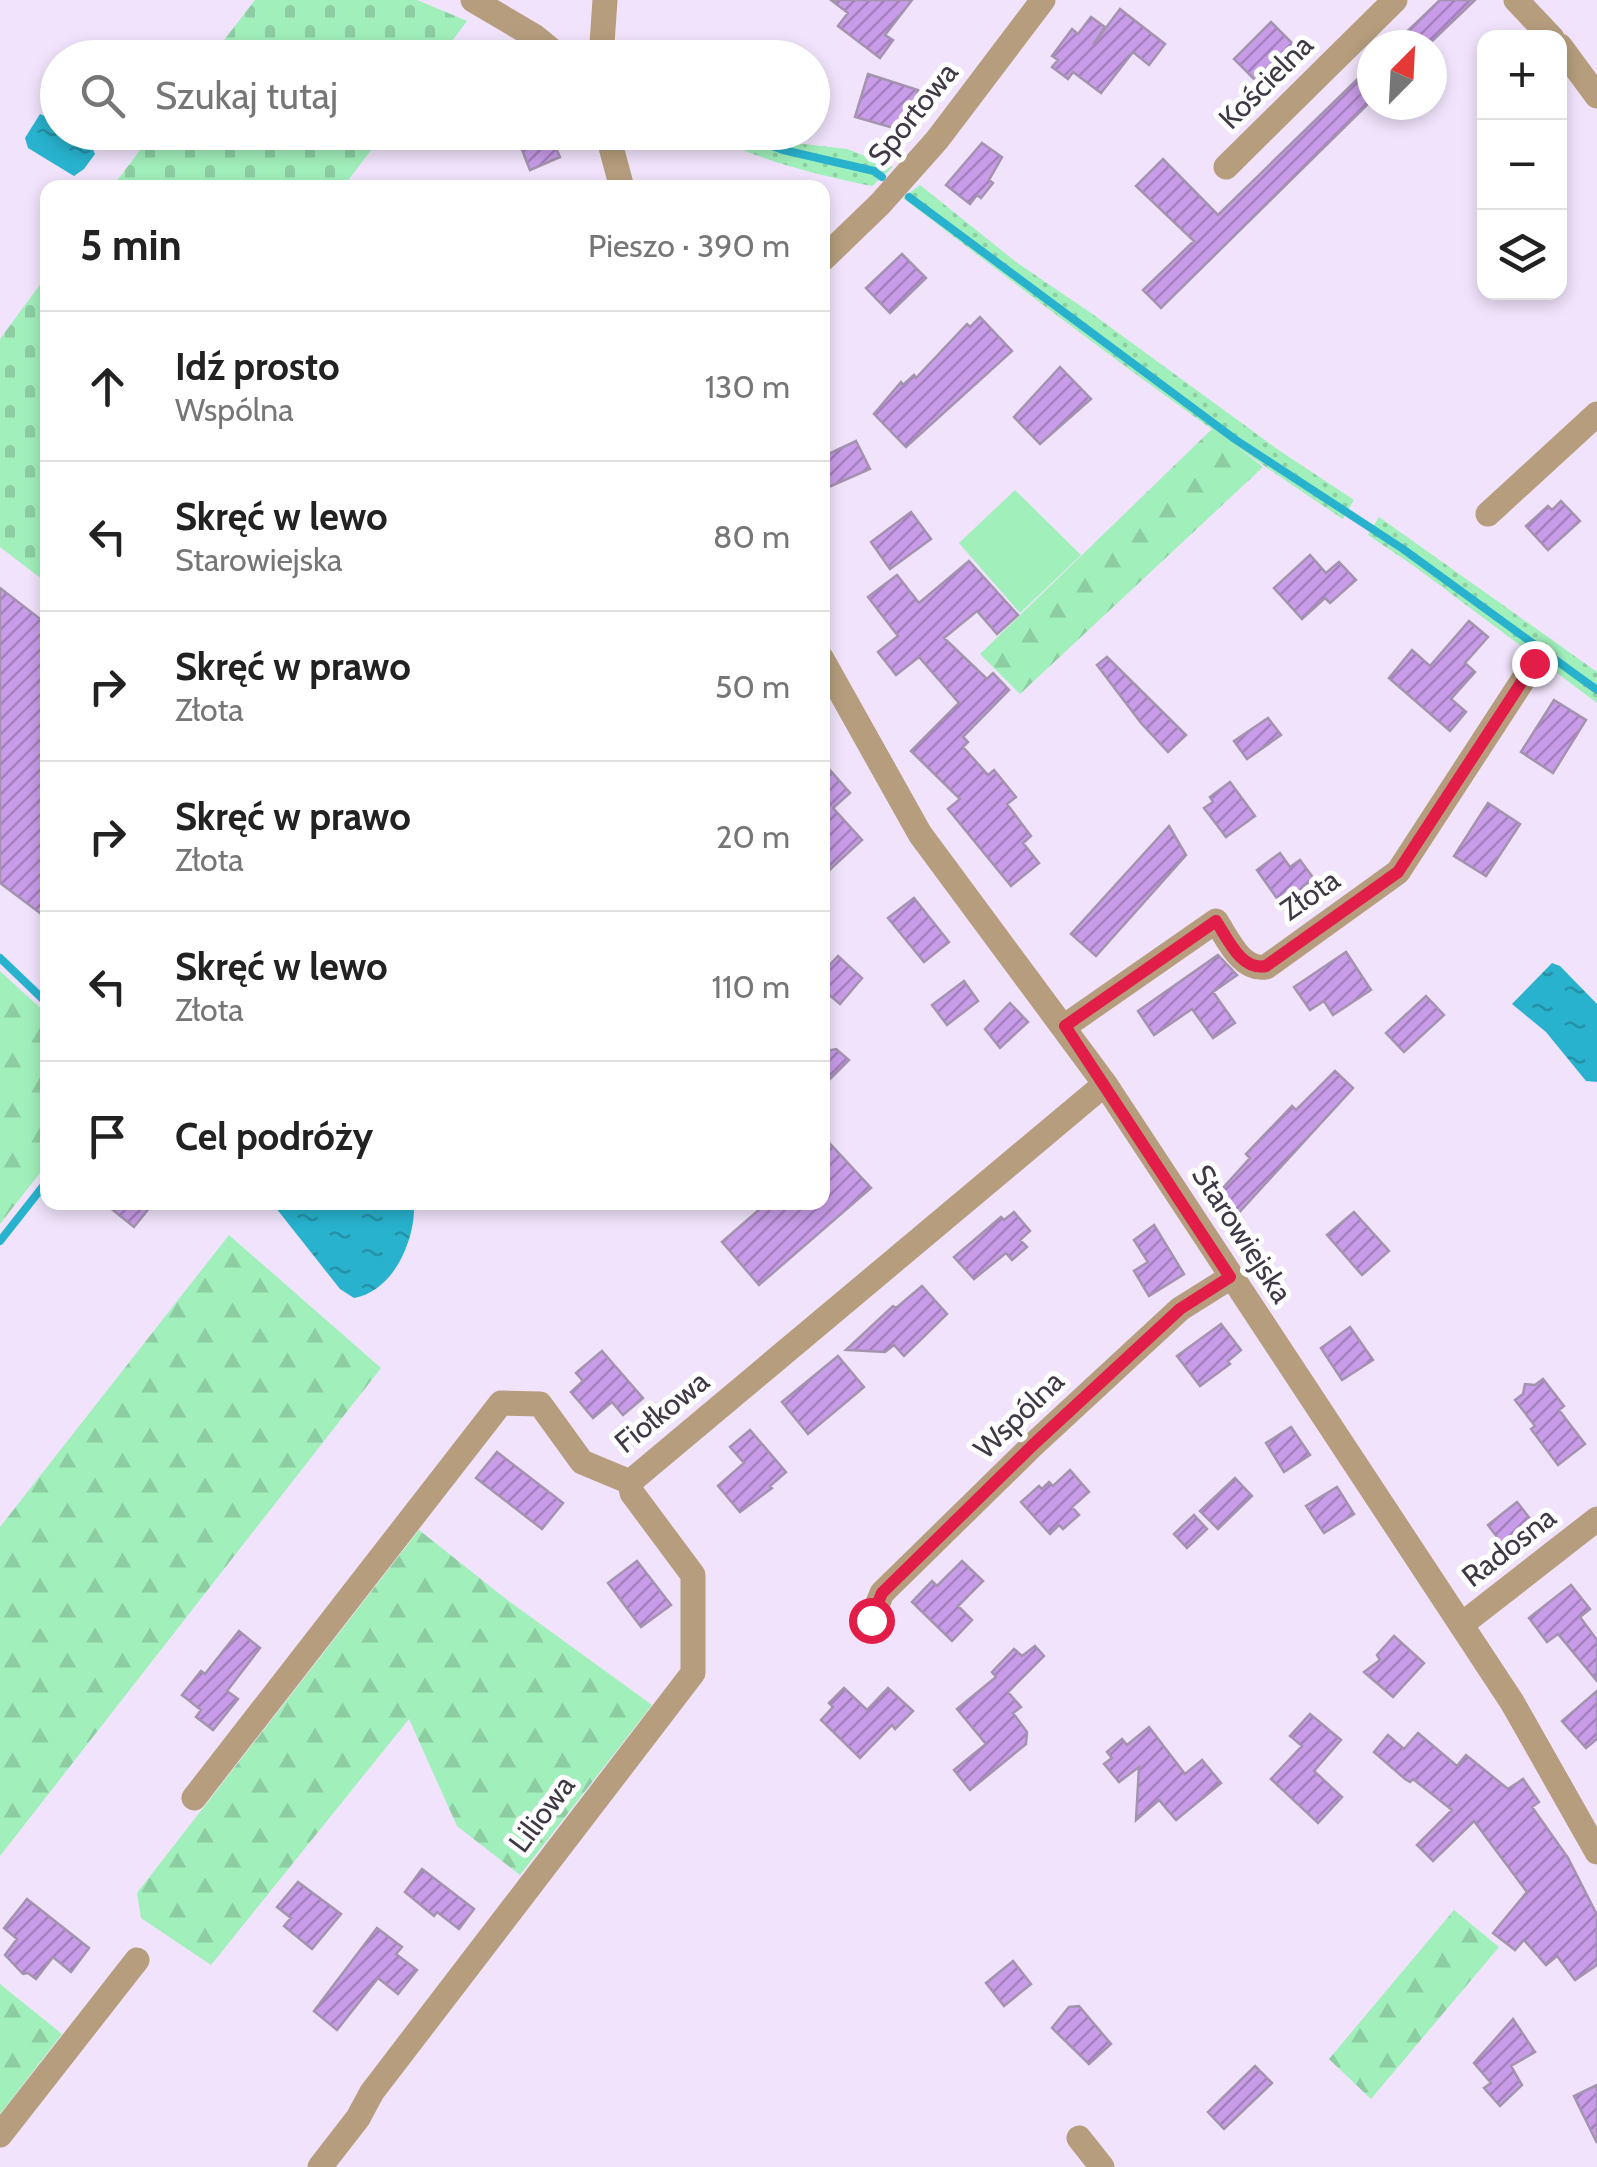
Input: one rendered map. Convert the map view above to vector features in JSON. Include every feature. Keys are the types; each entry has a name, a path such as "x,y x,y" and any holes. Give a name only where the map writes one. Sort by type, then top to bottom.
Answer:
{"street":[{"path":"473,0 539,40"},
{"path":"603,40 606,0"},
{"name":"Sportowa","path":"830,252 937,140 1042,0"},
{"name":"Kościelna","path":"1226,167 1395,0"},
{"path":"1516,0 1544,30"},
{"path":"1567,55 1597,96"},
{"path":"612,150 620,180"},
{"path":"1488,514 1597,414"},
{"name":"Złota","path":"1065,1026 1216,921 1246,964 1266,966 1398,872 1534,663"},
{"name":"Starowiejska","path":"830,673 920,834 1105,1084 1512,1702 1597,1852"},
{"name":"Fiołkowa","path":"194,1798 501,1403 540,1404 582,1462 630,1482 1105,1084"},
{"name":"Wspólna","path":"871,1620 882,1593 1034,1444 1180,1309 1230,1277"},
{"name":"Liliowa","path":"320,2167 418,2031 693,1673 693,1575 632,1493 630,1482"},
{"name":"Radosna","path":"1461,1625 1597,1520"},
{"path":"0,2135 137,1960"},
{"path":"1079,2138 1102,2167"}],"green space":[{"path":"255,0 417,0 467,21 453,40 224,40"},
{"path":"830,147 847,149 893,167 872,186 745,151"},
{"path":"140,150 371,150 348,180 117,180"},
{"path":"920,185 1016,262 1354,500 1343,519 1065,322 903,198"},
{"path":"40,285 40,578 0,547 0,339"},
{"path":"1213,428 1263,467 1020,694 980,654"},
{"path":"1015,490 1081,555 1020,613 959,543"},
{"path":"1379,517 1597,672 1597,703 1368,535"},
{"path":"0,971 40,1008 40,1173 0,1224"},
{"path":"229,1235 381,1368 0,1856 0,1527"},
{"path":"419,1530 652,1705 520,1875 457,1826 409,1719 211,1965 141,1918 137,1893"},
{"path":"1454,1910 1499,1947 1371,2099 1329,2059"},
{"path":"0,1984 62,2034 0,2114"}],"water":[{"path":"40,114 40,150 93,150 95,154 74,176 28,148 25,138"},
{"path":"1552,963 1560,966 1597,1004 1597,1082 1586,1081 1546,1032 1512,1004"},
{"path":"278,1210 414,1210 400,1261 381,1285 354,1298 340,1289"}],"building":[{"path":"831,0 912,0 885,35 893,40 880,58 838,26 848,13"},
{"path":"1440,0 1475,0 1444,30 1409,30"},
{"path":"1120,9 1165,44 1149,65 1133,52 1101,93 1073,72 1068,79 1052,67 1058,60 1052,56 1072,29 1078,34 1091,17 1105,27 1093,45"},
{"path":"1271,22 1295,46 1258,83 1234,59"},
{"path":"868,74 918,90 911,112 917,114 911,133 855,117"},
{"path":"1357,80 1357,115 1161,308 1143,290 1194,241 1136,186 1163,159 1218,215"},
{"path":"982,143 1002,157 989,180 993,183 970,204 946,185"},
{"path":"522,150 557,150 560,157 530,170"},
{"path":"902,254 926,278 890,313 866,288"},
{"path":"980,317 1012,351 906,447 874,414 901,382 903,385 914,375 916,378 967,324 970,327"},
{"path":"1060,367 1091,399 1040,444 1014,417"},
{"path":"856,441 870,469 830,486 830,453"},
{"path":"1561,501 1580,521 1548,550 1526,526 1548,506 1552,510"},
{"path":"911,512 931,539 890,569 871,542"},
{"path":"1310,555 1326,573 1339,562 1356,580 1330,603 1325,598 1302,619 1274,588"},
{"path":"969,561 1018,615 997,634 977,611 944,638 987,679 993,673 1009,690 963,737 968,742 963,747 988,775 994,770 1016,797 1007,804 1031,836 1023,843 1039,863 1011,886 948,809 960,799 911,751 959,703 919,657 896,675 878,652 898,636 868,597 897,575 919,603"},
{"path":"0,588 40,619 40,913 0,883"},
{"path":"1469,621 1488,637 1465,663 1475,672 1451,699 1466,712 1450,731 1389,678 1412,650 1430,666"},
{"path":"1107,657 1186,735 1168,752 1097,665"},
{"path":"1554,700 1586,720 1553,773 1521,752"},
{"path":"1268,718 1281,735 1247,759 1234,741"},
{"path":"830,770 850,793 833,808 862,840 830,870"},
{"path":"1230,782 1255,816 1226,837 1204,808 1213,802 1210,797"},
{"path":"1488,803 1520,824 1486,876 1454,856"},
{"path":"1169,826 1186,855 1096,956 1071,934"},
{"path":"1280,853 1290,867 1300,860 1314,879 1303,886 1311,897 1288,914 1257,870"},
{"path":"914,898 949,942 924,962 888,918"},
{"path":"1346,952 1371,990 1333,1015 1324,1001 1310,1010 1294,987"},
{"path":"1218,955 1237,975 1213,992 1235,1023 1213,1038 1192,1009 1154,1035 1138,1011"},
{"path":"838,956 862,978 840,1004 830,996 830,964"},
{"path":"964,981 978,1001 947,1025 932,1005"},
{"path":"1426,996 1444,1015 1404,1052 1386,1033"},
{"path":"1010,1003 1028,1022 1000,1048 985,1029"},
{"path":"836,1049 849,1060 830,1079 830,1050"},
{"path":"1335,1071 1353,1088 1234,1218 1213,1199 1250,1158 1246,1154 1292,1106 1296,1110"},
{"path":"830,1144 871,1188 759,1285 722,1242 759,1210 830,1210"},
{"path":"113,1210 148,1210 134,1227"},
{"path":"1014,1212 1030,1231 1020,1240 1027,1247 1012,1260 1006,1253 974,1279 954,1257 1001,1217 1004,1220"},
{"path":"1354,1212 1389,1251 1362,1275 1327,1235"},
{"path":"1154,1225 1184,1274 1149,1296 1134,1271 1148,1262 1134,1240"},
{"path":"922,1286 947,1314 904,1356 894,1345 885,1352 846,1350 893,1306 896,1308"},
{"path":"1221,1324 1241,1350 1228,1361 1230,1364 1200,1386 1177,1356"},
{"path":"1350,1327 1373,1360 1342,1380 1321,1348"},
{"path":"602,1351 643,1398 623,1415 612,1402 593,1418 571,1392 583,1381 576,1373"},
{"path":"838,1356 864,1387 808,1434 782,1402"},
{"path":"1543,1379 1564,1406 1559,1410 1585,1444 1558,1465 1515,1400 1523,1394 1525,1384 1535,1385"},
{"path":"1291,1427 1310,1455 1284,1472 1266,1443"},
{"path":"750,1430 786,1472 740,1512 718,1486 744,1463 730,1447"},
{"path":"497,1452 563,1503 542,1529 476,1478"},
{"path":"1070,1470 1089,1492 1072,1507 1079,1515 1050,1534 1021,1502 1039,1486 1042,1489 1049,1482 1053,1486"},
{"path":"1235,1478 1252,1496 1218,1529 1200,1511"},
{"path":"1337,1487 1354,1514 1324,1533 1306,1506"},
{"path":"1517,1502 1539,1530 1509,1553 1488,1525"},
{"path":"1194,1515 1207,1529 1187,1548 1174,1534"},
{"path":"637,1561 671,1605 641,1627 608,1583"},
{"path":"962,1561 983,1581 958,1606 972,1620 952,1641 912,1602 932,1581 937,1586"},
{"path":"1571,1585 1590,1609 1580,1617 1597,1640 1597,1681 1558,1634 1547,1642 1529,1618"},
{"path":"239,1631 260,1648 227,1691 238,1699 213,1730 196,1717 201,1710 182,1695 201,1671 205,1674"},
{"path":"1394,1636 1424,1663 1393,1697 1364,1672 1380,1660 1377,1655"},
{"path":"1035,1646 1044,1656 1008,1692 1021,1707 1013,1713 1027,1732 1026,1744 970,1790 954,1770 986,1744 957,1709 996,1677 992,1672 1014,1649 1022,1656"},
{"path":"844,1688 867,1710 888,1688 913,1711 895,1729 892,1725 860,1758 821,1720 833,1707 829,1703"},
{"path":"1597,1691 1597,1739 1586,1748 1562,1721"},
{"path":"1310,1714 1341,1740 1314,1771 1342,1797 1318,1823 1271,1779 1302,1746 1290,1736"},
{"path":"1149,1727 1185,1774 1202,1760 1221,1783 1176,1820 1159,1800 1136,1820 1139,1767 1119,1782 1104,1764 1112,1758 1107,1752 1122,1739 1127,1745"},
{"path":"1418,1733 1457,1766 1466,1755 1508,1789 1523,1779 1539,1802 1532,1807 1568,1858 1597,1915 1597,1965 1575,1980 1557,1956 1546,1965 1524,1940 1515,1950 1493,1933 1527,1892 1474,1821 1433,1861 1417,1845 1452,1810 1413,1779 1405,1779 1374,1752 1388,1735 1404,1749"},
{"path":"422,1869 474,1909 459,1929 437,1912 434,1916 405,1892"},
{"path":"298,1882 341,1914 312,1949 284,1926 291,1918 277,1907"},
{"path":"27,1899 89,1948 71,1972 53,1957 36,1979 23,1974 5,1955 17,1939 4,1928"},
{"path":"377,1928 402,1947 396,1954 417,1970 398,1994 378,1978 337,2030 314,2011"},
{"path":"1013,1961 1031,1984 1004,2006 986,1983"},
{"path":"1079,2006 1111,2044 1089,2064 1052,2028 1069,2007"},
{"path":"1513,2019 1535,2052 1511,2066 1522,2085 1500,2106 1484,2088 1491,2083 1474,2063"},
{"path":"1255,2066 1272,2083 1224,2129 1208,2112"},
{"path":"1597,2085 1597,2143 1574,2096"}],"waterway":[{"path":"783,150 874,171 882,177"},
{"path":"909,197 1236,440 1403,549 1597,690"},
{"path":"0,958 40,996"},
{"path":"0,1241 40,1190"}],"route":[{"path":"871,1620 882,1593 1034,1444 1180,1309 1230,1277 1065,1026 1216,921 1246,964 1266,966 1398,872 1534,663"}]}
